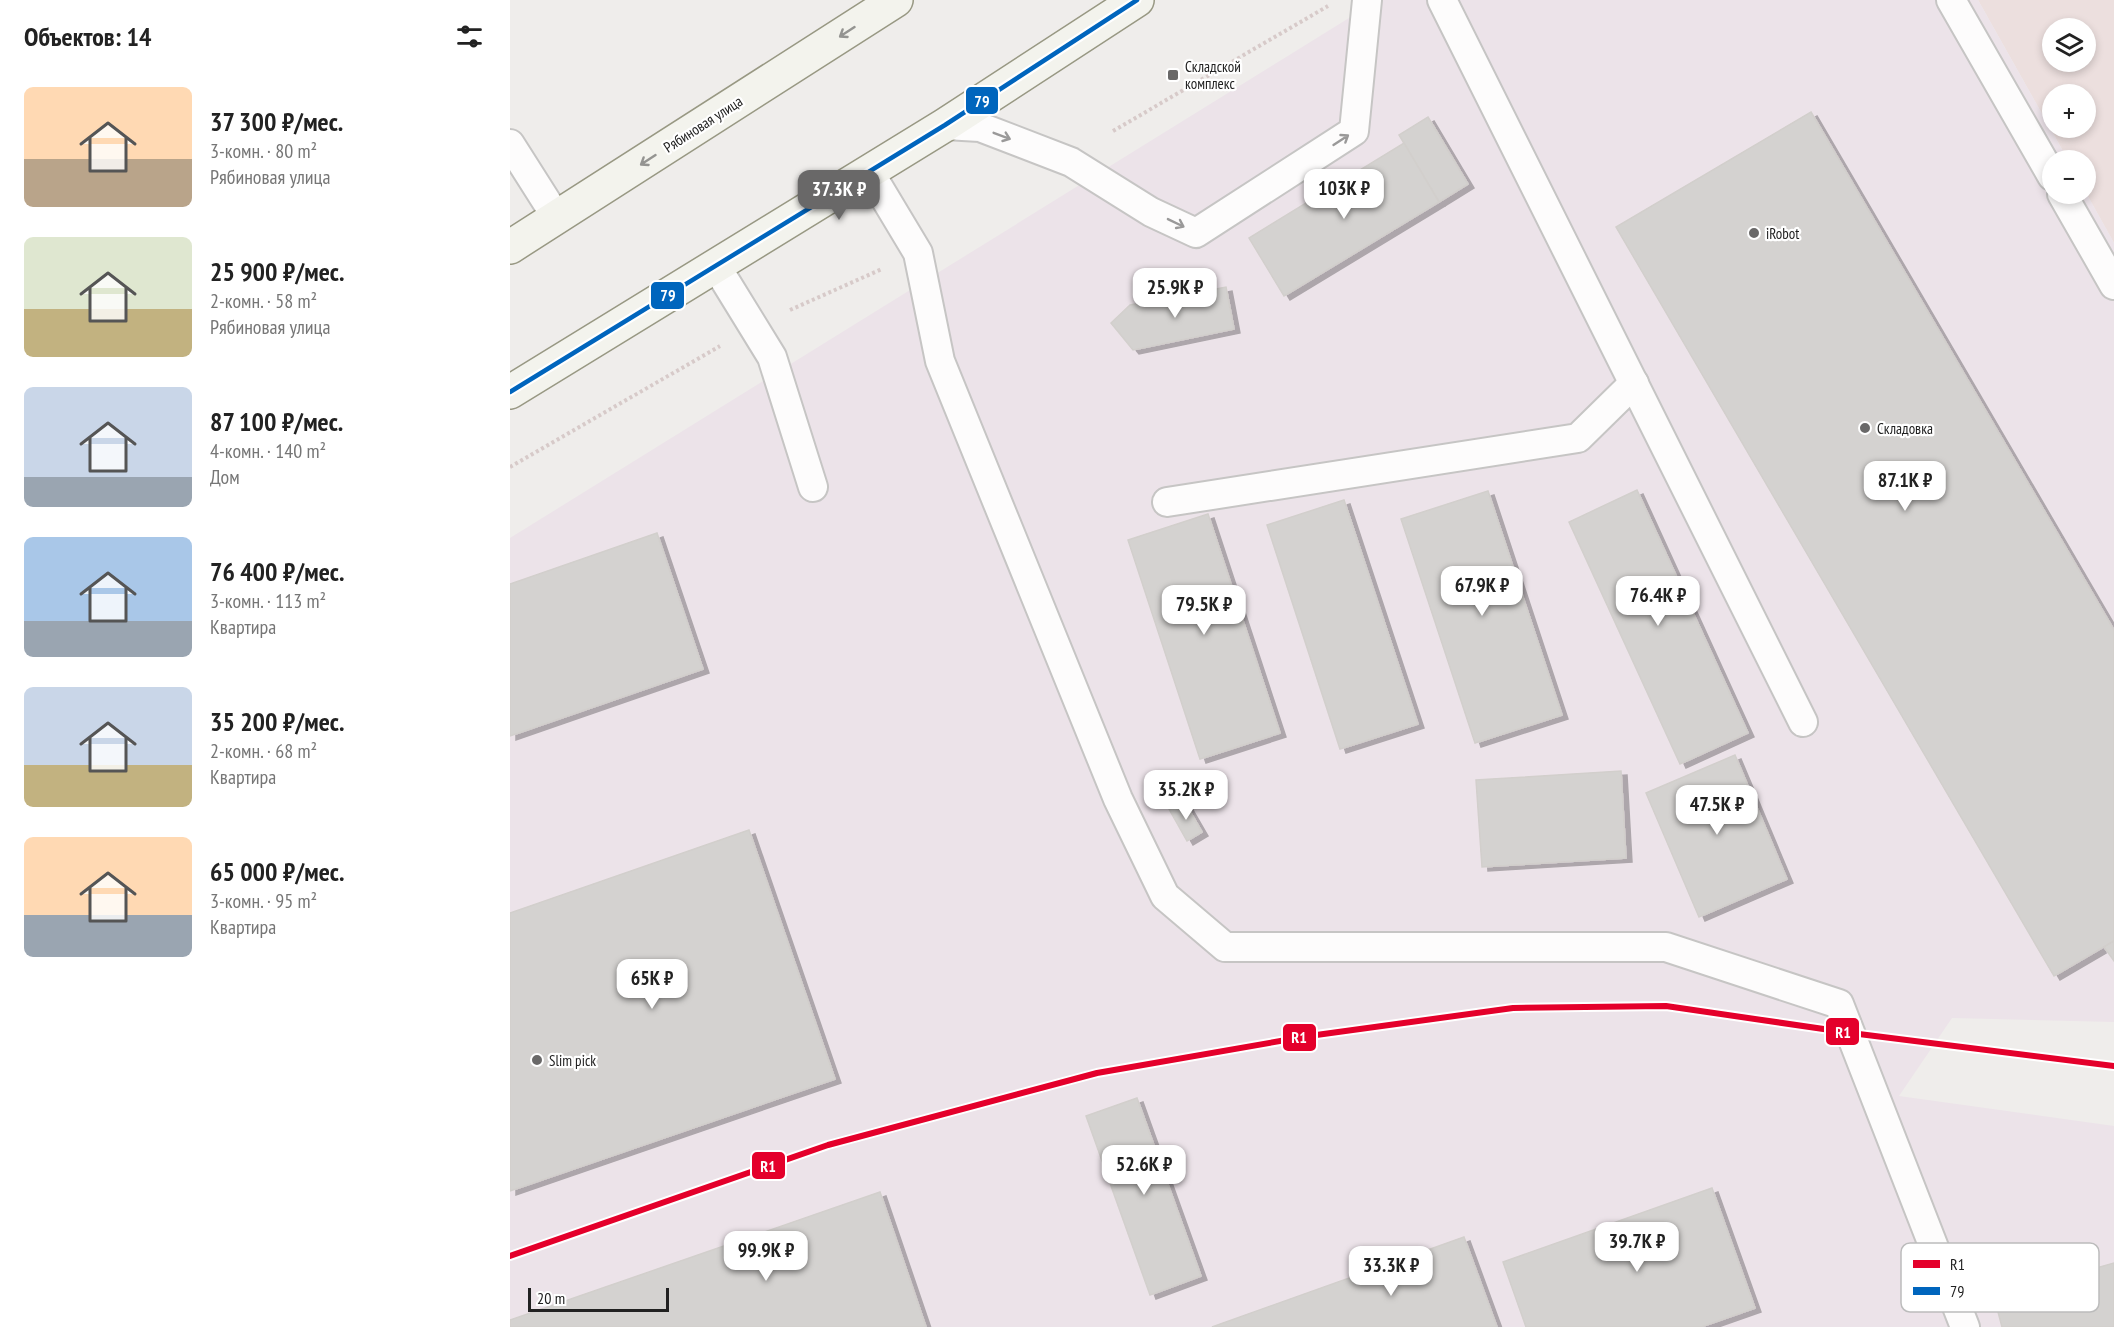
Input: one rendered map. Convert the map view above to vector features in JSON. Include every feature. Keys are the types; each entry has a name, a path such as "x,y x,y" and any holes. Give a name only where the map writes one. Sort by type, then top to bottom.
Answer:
{"main road":[{"name":"Рябиновая улица","path":"510,247 896,0"},
{"path":"510,392 870,173 1137,0"}],"lane":[{"path":"945,125 980,127 1071,162 1151,212 1196,233 1354,131 1367,0"},
{"path":"1442,0 1803,722"},
{"path":"1951,0 2042,159"},
{"path":"510,144 557,218"},
{"path":"870,173 918,253 940,361 1118,799 1165,896 1225,947 1666,947 1839,1004 1932,1243"},
{"path":"2068,204 2114,285"},
{"path":"716,266 772,357 813,487"},
{"path":"1167,502 1578,438 1634,383"},
{"path":"1959,1312 1965,1327"}],"path":[{"path":"1113,131 1338,0"},
{"path":"510,467 754,326 918,253"}],"shaded area":[{"path":"1378,0 1978,0 2042,114 2042,138 2056,138 2062,150 2042,150 2042,204 2092,204 2114,243 2114,1022 1952,1018 1899,1096 2114,1126 2114,1327 510,1327 510,538"},
{"path":"1978,0 2114,0 2114,243 2092,204 2096,204 2096,150 2062,150 2056,138 2096,138 2096,84 2042,84 2042,114"}],"building":[{"name":"Складовка","path":"1811,112 2114,630 2114,941 2054,976 1616,227"},
{"path":"1428,117 1468,184 1439,202 1399,135"},
{"path":"1404,143 1439,202 1284,296 1249,238"},
{"path":"1226,287 1234,329 1133,350 1111,323 1130,305"},
{"path":"1637,490 1748,733 1680,764 1569,522"},
{"path":"1488,491 1562,715 1475,743 1401,519"},
{"path":"1344,500 1418,724 1340,749 1267,525"},
{"path":"1208,514 1280,733 1200,759 1128,540"},
{"path":"657,533 703,669 510,736 510,584"},
{"path":"1735,755 1787,879 1699,917 1646,793"},
{"path":"1621,771 1626,858 1482,867 1476,780"},
{"path":"1184,801 1202,832 1187,841 1169,809"},
{"path":"749,830 835,1079 510,1191 510,913"},
{"path":"2114,941 2114,961 2104,947"},
{"path":"1137,1098 1201,1276 1150,1295 1086,1116"},
{"path":"1712,1188 1755,1308 1701,1327 1526,1327 1503,1262"},
{"path":"880,1192 926,1327 510,1327 510,1320"},
{"path":"1464,1237 1497,1327 1212,1327"},
{"path":"2114,1263 2114,1327 2002,1327 1998,1312 2099,1312 2099,1267"}],"transit line":[{"name":"79","path":"510,392 945,125 1137,0"},
{"name":"R1","path":"510,1256 828,1145 1097,1073 1309,1036 1513,1008 1666,1006 1851,1033 2114,1066"}],"place":[{"name":"Складской комплекс","path":"1173,75"},
{"name":"iRobot","path":"1754,233"},
{"name":"Складовка","path":"1865,428"},
{"name":"Slim pick","path":"537,1060"}]}
